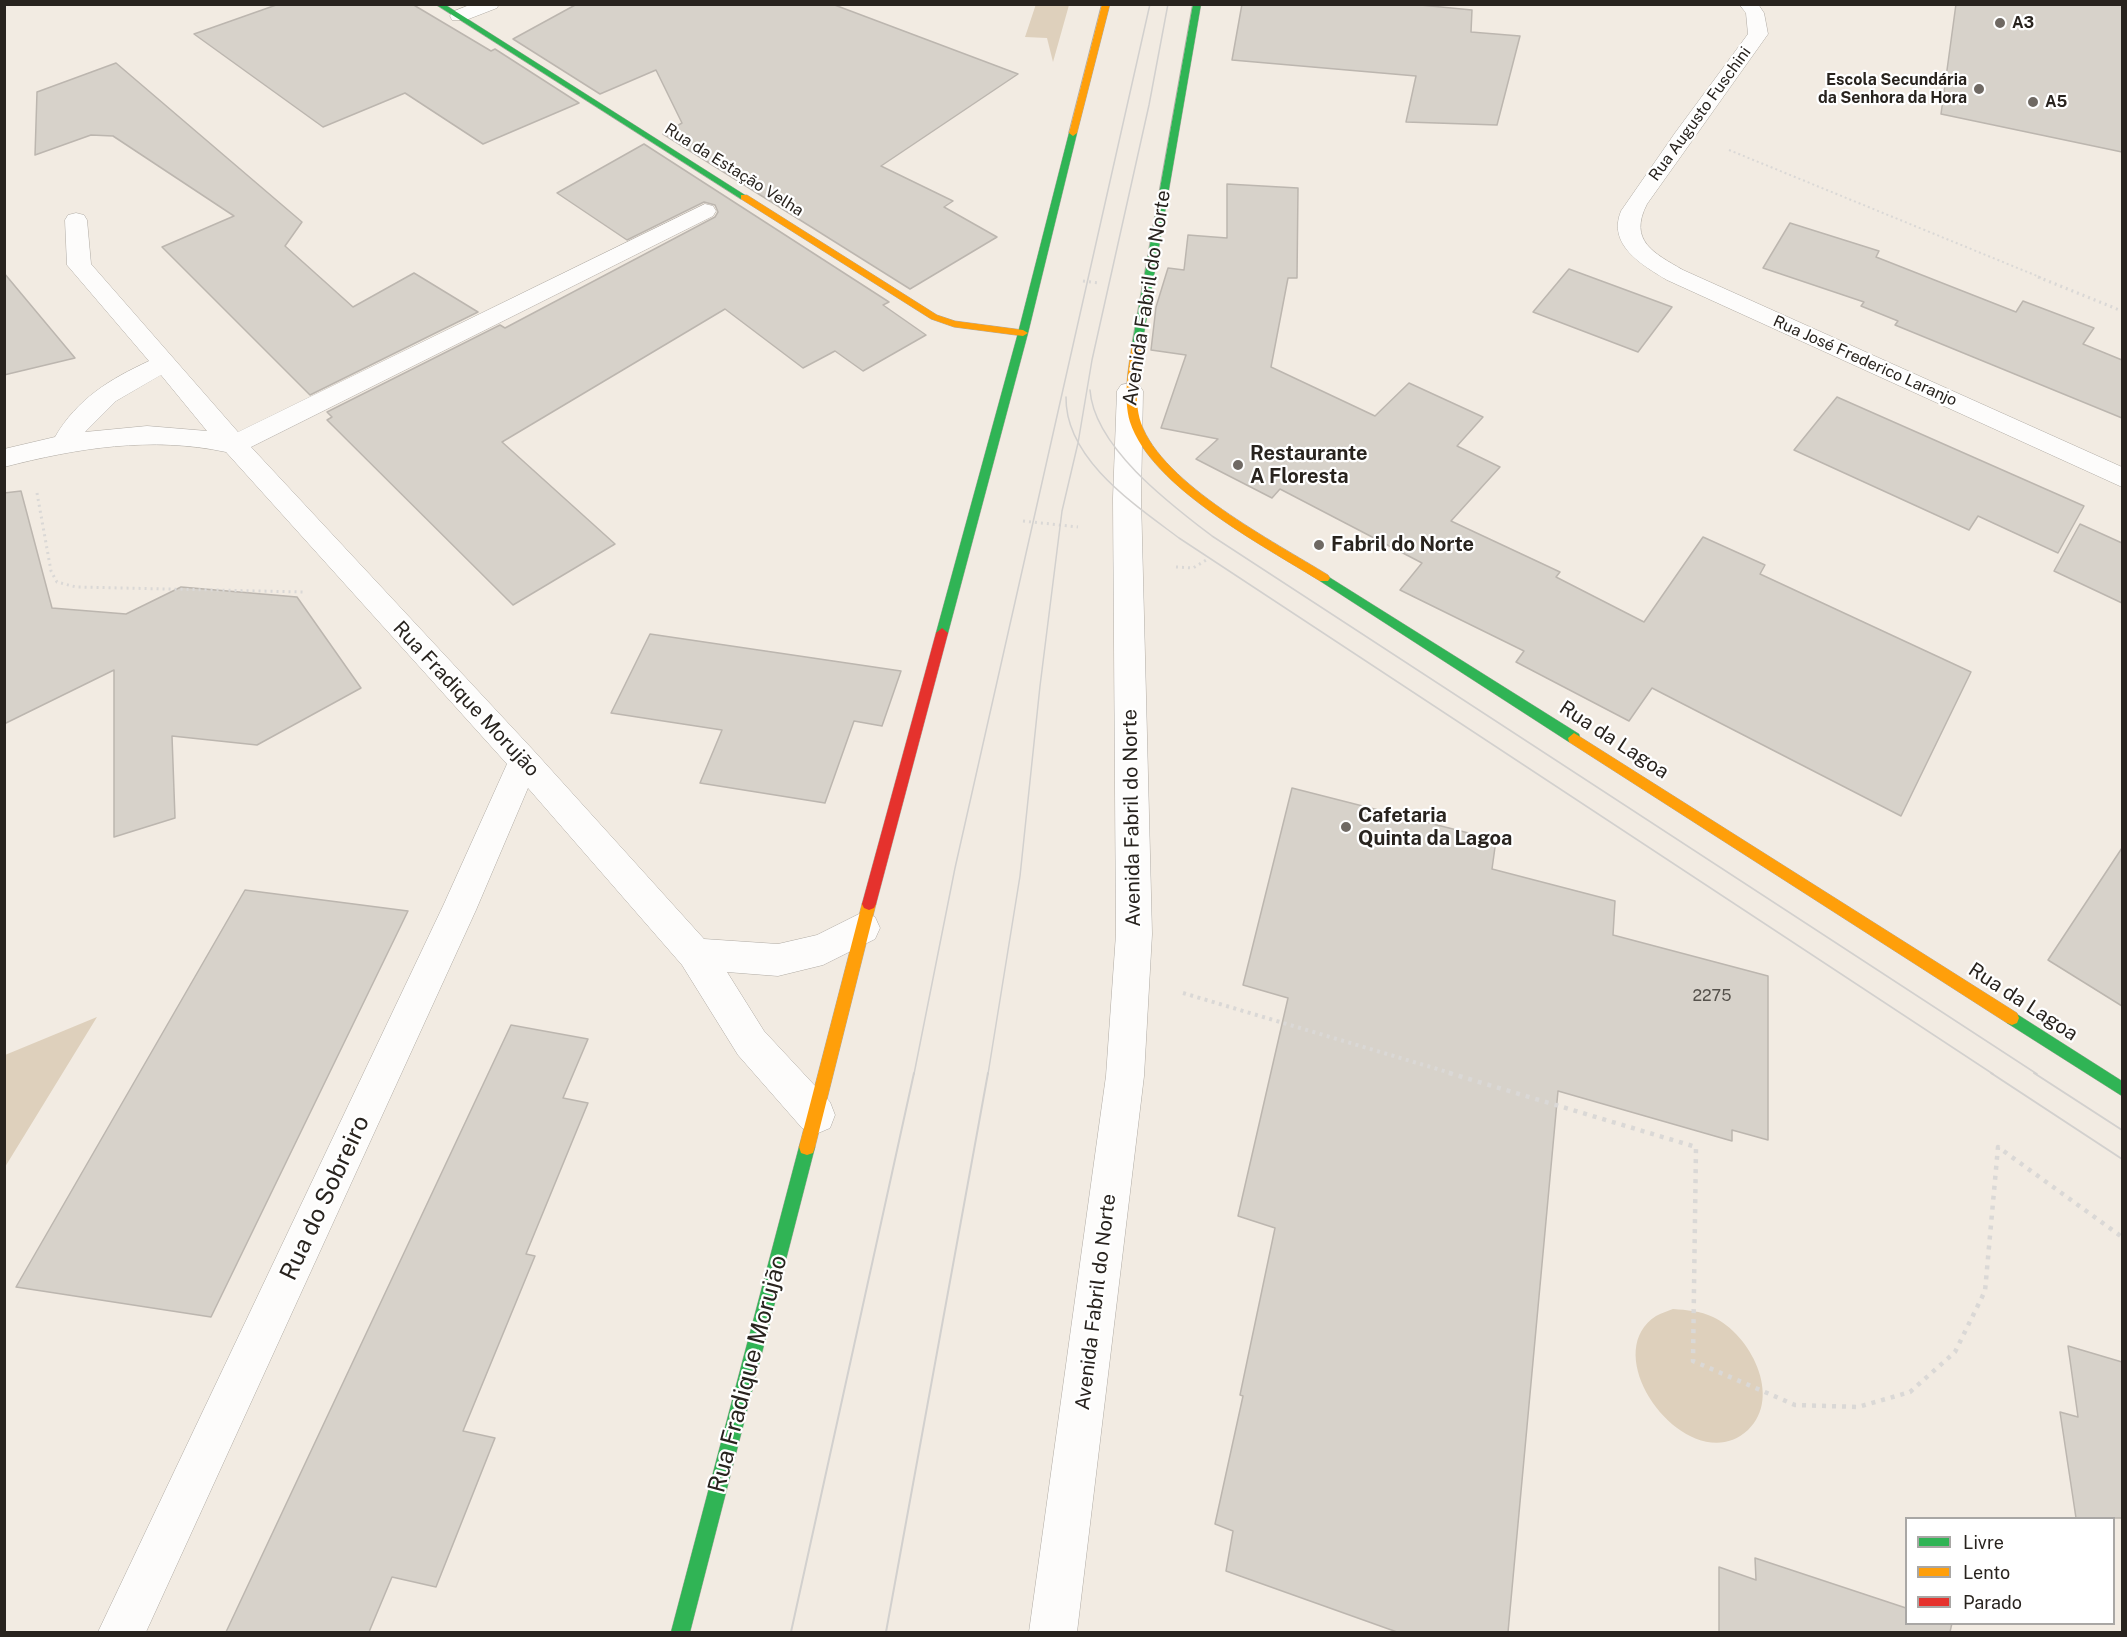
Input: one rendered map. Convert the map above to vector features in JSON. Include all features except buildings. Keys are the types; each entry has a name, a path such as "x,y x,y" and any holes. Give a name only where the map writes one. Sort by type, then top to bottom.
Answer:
{"street":[{"name":"Rua da Estação Velha","path":"438,4 934,317 954,324 1023,333"},
{"path":"459,16 490,4"},
{"path":"695,954 778,960 823,949 863,928 1023,333 1106,4"},
{"name":"Avenida Fabril do Norte","path":"1053,1632 1125,1076 1134,934 1127,509 1131,386 1143,305 1197,4"},
{"name":"Rua Augusto Fuschini","path":"1628,224 1640,197 1758,34 1755,13 1748,4"},
{"path":"17,455 64,443 129,434 164,433 204,437 233,445 705,211"},
{"name":"Rua Fradique Morujão","path":"76,220 79,265 233,445 524,761 695,954 751,1043 816,1114"},
{"name":"Rua José Frederico Laranjo","path":"1628,224 1631,241 1653,262 1675,275 2122,478"},
{"path":"64,443 85,411 108,393 164,364"},
{"name":"Rua da Lagoa","path":"1131,386 1136,423 1142,438 1153,454 1192,492 2122,1089"},
{"name":"Rua do Sobreiro","path":"122,1632 459,910 524,761"},
{"name":"Rua Fradique Morujão","path":"680,1632 863,928"}],"path":[{"path":"1685,132 2122,311"},
{"path":"1032,294 1053,296 1059,279 1110,283 1121,285 1118,303 1143,305"},
{"path":"17,455 51,572 57,582 76,587 368,593"},
{"path":"1131,978 1696,1147 1693,1361 1795,1405 1858,1407 1910,1392 1955,1352 1985,1291 1998,1147 2122,1237"}],"shaded area":[{"path":"1036,4 1069,5 1053,62 1047,38 1025,37"},
{"path":"97,1017 5,1167 5,1055"},
{"path":"1673,1309 1703,1313 1727,1325 1750,1352 1758,1368 1762,1384 1762,1401 1758,1416 1748,1430 1725,1442 1701,1440 1677,1428 1657,1408 1642,1384 1636,1359 1640,1335 1656,1316"}],"tram line":[{"path":"914,1074 955,868 1150,4"},
{"path":"1078,443 1092,360 1149,105 1168,4"},
{"path":"1090,390 1095,411 1119,453 1156,491 1212,536 2037,1074"},
{"path":"1066,397 1069,420 1078,443"},
{"path":"988,1074 1020,876 1040,686 1062,511 1078,443"},
{"path":"1078,443 1106,478 1143,511 1179,538 1993,1074"},
{"path":"791,1632 914,1073"},
{"path":"886,1632 988,1073"},
{"path":"1991,1073 2122,1159"},
{"path":"2034,1073 2122,1130"}],"traffic: fast":[{"path":"438,4 744,197"},
{"path":"1137,345 1197,4"},
{"path":"942,633 1023,333 1073,133"},
{"path":"1324,578 1574,738"},
{"path":"2012,1018 2122,1089"},
{"path":"680,1632 807,1147"}],"traffic: slow":[{"path":"1073,133 1106,4"},
{"path":"744,197 934,317 954,324 1023,333"},
{"path":"1137,345 1132,394 1136,423 1146,445 1189,489 1217,510 1324,578"},
{"path":"1574,738 2012,1018"},
{"path":"807,1147 869,904"}],"traffic: jam":[{"path":"869,904 942,633"}],"place":[{"name":"A3","path":"2000,23"},
{"name":"Escola Secundária da Senhora da Hora","path":"1979,89"},
{"name":"A5","path":"2033,102"},
{"name":"Restaurante A Floresta","path":"1238,465"},
{"name":"Fabril do Norte","path":"1319,545"},
{"name":"Cafetaria Quinta da Lagoa","path":"1346,827"}]}
